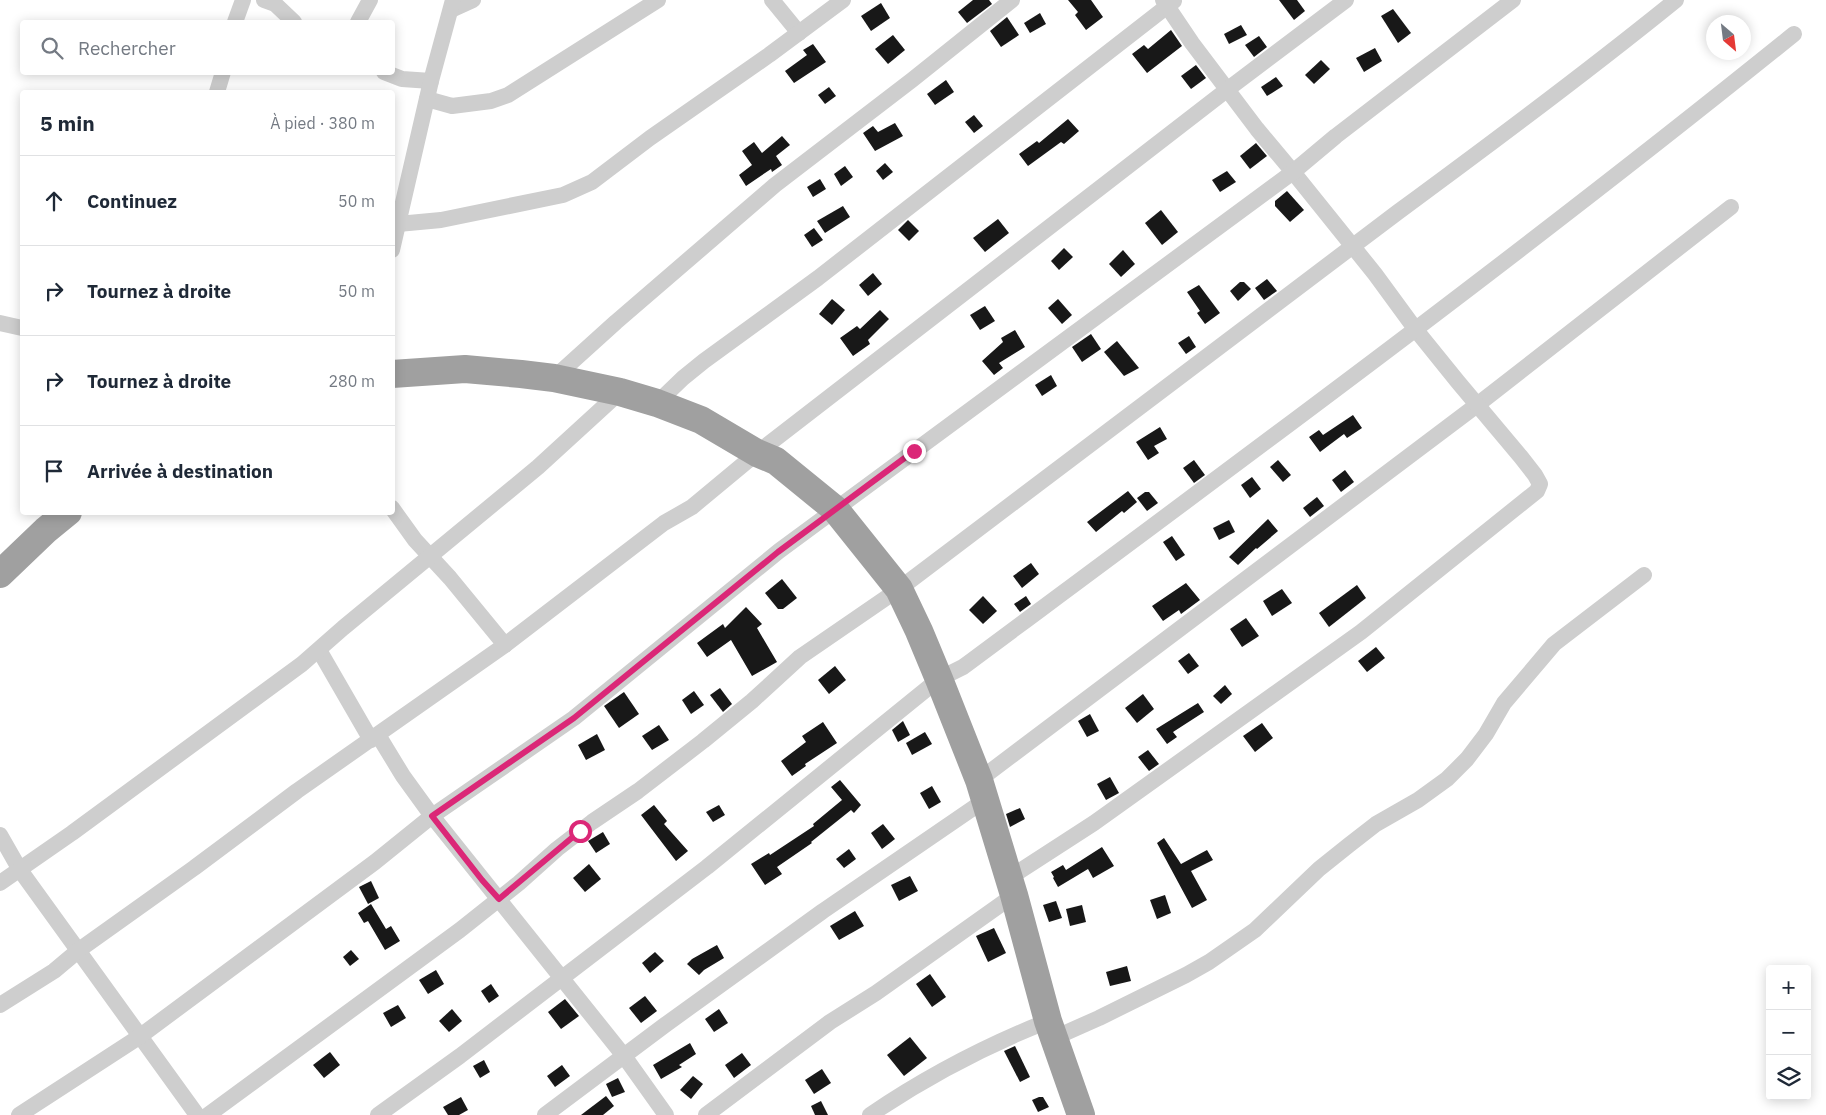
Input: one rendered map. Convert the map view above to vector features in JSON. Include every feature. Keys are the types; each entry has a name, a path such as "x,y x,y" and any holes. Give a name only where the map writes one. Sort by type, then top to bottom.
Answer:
{"highway":[{"path":"395,374 465,369 554,378 620,392 657,403 701,420 776,461 835,509 899,588 939,679 982,790 1011,887 1073,1112"},
{"path":"0,574 64,515"}],"street":[{"path":"237,20 242,0"},
{"path":"264,0 274,4 292,20"},
{"path":"359,20 370,0"},
{"path":"395,237 431,81 452,5 473,0"},
{"path":"427,99 452,106 491,101 508,95 658,0"},
{"path":"772,0 799,33"},
{"path":"398,224 441,220 563,195 592,182 842,0"},
{"path":"554,378 775,184 912,80 1012,0"},
{"path":"0,1004 54,970 297,791 505,646 645,537 692,507 757,452 1346,0"},
{"path":"19,1115 139,1038 375,862 432,816 574,718 778,552 1293,172 1336,136 1513,0"},
{"path":"208,1115 414,965 499,899 571,838 638,791 703,741 752,701 800,657 899,588 1468,161 1625,42 1676,0"},
{"path":"657,403 704,361 818,278 1169,2 1257,130 1375,274 1416,330 1535,475 1540,484 1536,491 1361,632 1094,823 876,993 830,1022 706,1115"},
{"path":"378,1115 460,1056 707,867 939,679 963,668 1416,330 1663,140 1794,34"},
{"path":"218,90 222,75"},
{"path":"392,75 402,79 431,81"},
{"path":"545,1115 830,906 982,790 1731,207"},
{"path":"0,323 20,328"},
{"path":"0,883 72,833 302,664 538,467 620,392"},
{"path":"395,512 415,540 431,555 505,646"},
{"path":"870,1115 961,1060 1007,1038 1100,1018 1186,976 1255,930 1319,869 1349,845 1376,824 1418,800 1447,779 1467,759 1486,734 1504,703 1554,644 1644,575"},
{"path":"319,650 374,737 432,816 624,1056 666,1115"},
{"path":"0,835 20,870 79,950 139,1038 197,1115"}],"building":[{"path":"973,0 989,0 992,4 967,23 958,12"},
{"path":"1068,0 1091,0 1103,17 1086,30 1075,15 1078,12"},
{"path":"1279,0 1297,0 1305,11 1294,20"},
{"path":"881,3 890,18 871,31 861,16"},
{"path":"1393,9 1411,33 1398,43 1381,16"},
{"path":"1040,13 1046,24 1030,33 1024,23"},
{"path":"1007,17 1019,35 1001,47 990,31"},
{"path":"1241,25 1247,35 1229,44 1224,34"},
{"path":"1171,30 1182,46 1147,73 1132,54 1144,45 1148,49"},
{"path":"893,35 905,50 888,64 875,49"},
{"path":"1259,36 1267,47 1254,57 1245,45"},
{"path":"813,44 826,62 794,83 785,71 807,55 803,50"},
{"path":"1375,48 1382,61 1364,72 1356,58"},
{"path":"1321,60 1330,69 1314,84 1305,75"},
{"path":"1196,65 1206,78 1191,89 1181,76"},
{"path":"1276,77 1283,86 1267,96 1261,87"},
{"path":"946,80 954,92 935,105 927,94"},
{"path":"829,87 836,96 825,104 818,95"},
{"path":"974,115 983,126 974,133 965,122"},
{"path":"1068,119 1079,131 1064,144 1061,142 1028,166 1019,154 1037,141 1039,143"},
{"path":"895,123 903,136 875,151 863,133 873,126 878,132"},
{"path":"782,136 790,145 776,156 782,165 772,172 771,169 746,186 739,175 752,165 742,151 754,142 762,153"},
{"path":"1256,143 1267,156 1250,169 1240,156"},
{"path":"885,163 893,172 883,180 876,171"},
{"path":"845,166 853,177 841,186 834,174"},
{"path":"1227,171 1236,182 1220,192 1212,180"},
{"path":"820,179 826,189 813,197 807,187"},
{"path":"1287,191 1304,210 1290,222 1275,206 1275,201"},
{"path":"843,206 850,217 825,233 817,221"},
{"path":"1161,210 1178,232 1162,245 1145,223"},
{"path":"998,219 1009,233 985,252 973,238"},
{"path":"908,220 919,231 909,241 898,230"},
{"path":"814,228 823,240 812,247 804,235"},
{"path":"1064,248 1073,257 1059,270 1051,261"},
{"path":"1123,250 1135,264 1121,277 1109,264"},
{"path":"873,273 882,284 868,296 859,285"},
{"path":"1267,279 1277,291 1264,300 1255,288"},
{"path":"1240,282 1244,282 1251,289 1238,301 1230,291"},
{"path":"1199,285 1220,313 1205,324 1197,313 1200,311 1187,292"},
{"path":"832,299 845,310 832,325 819,314"},
{"path":"1058,299 1072,315 1062,324 1048,308"},
{"path":"985,306 995,321 980,330 970,315"},
{"path":"880,310 889,319 868,340 870,344 853,356 840,338 857,326 860,329"},
{"path":"1015,330 1025,347 999,363 1003,368 994,375 982,361 1003,342 1001,338"},
{"path":"1091,334 1101,349 1082,362 1072,347"},
{"path":"1189,336 1196,347 1186,354 1178,343"},
{"path":"1117,341 1139,368 1124,376 1104,352"},
{"path":"1051,375 1057,386 1042,396 1035,385"},
{"path":"1353,415 1362,428 1347,438 1344,434 1320,452 1309,437 1319,430 1323,435"},
{"path":"1160,427 1167,439 1154,446 1159,453 1148,460 1136,442"},
{"path":"1194,460 1205,475 1194,483 1183,468"},
{"path":"1278,460 1291,475 1283,482 1270,467"},
{"path":"1345,470 1354,482 1341,492 1332,480"},
{"path":"1252,477 1261,489 1250,498 1241,485"},
{"path":"1128,491 1137,502 1124,513 1122,511 1096,532 1087,522"},
{"path":"1145,492 1149,492 1158,503 1147,511 1137,498"},
{"path":"1317,497 1324,506 1310,517 1303,508"},
{"path":"1268,519 1278,531 1238,565 1229,557"},
{"path":"1229,520 1235,532 1219,540 1213,528"},
{"path":"1172,536 1185,555 1176,561 1163,542"},
{"path":"1031,563 1039,574 1022,588 1013,576"},
{"path":"782,579 797,598 783,609 778,609 765,593"},
{"path":"1186,583 1200,600 1181,614 1179,610 1163,621 1152,606"},
{"path":"1357,585 1366,598 1329,627 1319,613"},
{"path":"1282,589 1292,603 1272,616 1263,601"},
{"path":"983,596 997,611 983,624 969,610"},
{"path":"1026,596 1031,604 1020,612 1014,604"},
{"path":"746,607 762,624 757,628 777,662 752,676 731,640 707,657 697,643 723,624 725,628"},
{"path":"1246,618 1259,636 1242,647 1230,629"},
{"path":"1376,647 1385,658 1367,672 1358,661"},
{"path":"1189,653 1199,666 1188,674 1178,661"},
{"path":"835,666 846,680 829,694 818,680"},
{"path":"1225,685 1232,694 1221,704 1213,696"},
{"path":"720,688 732,704 723,712 710,695"},
{"path":"694,691 704,705 691,714 682,700"},
{"path":"624,692 639,714 619,728 604,706"},
{"path":"1143,694 1154,709 1137,723 1125,708"},
{"path":"1198,703 1204,712 1173,732 1177,737 1167,744 1156,729"},
{"path":"1090,714 1099,731 1087,737 1078,721"},
{"path":"903,721 910,735 898,742 892,730"},
{"path":"823,722 837,743 805,764 806,766 792,776 781,761 806,742 802,736"},
{"path":"1262,723 1273,738 1255,752 1243,736"},
{"path":"659,725 669,740 652,750 642,736"},
{"path":"925,732 932,744 912,755 906,743"},
{"path":"597,734 605,750 586,760 578,745"},
{"path":"1148,750 1159,764 1149,771 1138,757"},
{"path":"1110,777 1119,793 1106,800 1097,784"},
{"path":"840,780 861,805 854,813 851,810 812,843 777,867 782,874 765,885 751,864 769,853 770,855 814,826 813,824 842,800 831,787"},
{"path":"932,786 941,802 929,809 920,793"},
{"path":"654,805 667,821 664,824 688,851 676,861 641,815"},
{"path":"719,805 725,815 713,822 706,812"},
{"path":"1020,808 1025,819 1010,827 1006,814"},
{"path":"883,824 895,839 882,849 871,833"},
{"path":"603,832 610,844 596,853 588,841"},
{"path":"1164,838 1181,864 1207,850 1213,860 1191,871 1207,900 1192,908 1157,843"},
{"path":"1102,847 1114,866 1093,878 1088,869 1058,887 1051,872 1063,865 1066,870"},
{"path":"849,849 856,859 844,868 836,859"},
{"path":"589,864 601,879 585,892 573,878"},
{"path":"910,876 918,891 899,901 891,885"},
{"path":"371,881 379,898 368,904 359,887"},
{"path":"1165,895 1171,913 1157,919 1150,900"},
{"path":"1056,901 1062,918 1049,922 1043,905"},
{"path":"371,904 386,929 391,926 400,941 385,950 368,921 364,923 358,913"},
{"path":"1082,905 1086,922 1070,926 1066,909"},
{"path":"855,911 864,926 839,940 830,926"},
{"path":"994,928 1006,953 988,962 976,936"},
{"path":"717,945 724,958 699,975 687,964 692,959"},
{"path":"351,950 359,959 350,966 343,957"},
{"path":"655,952 664,961 650,973 642,963"},
{"path":"1127,966 1131,981 1110,986 1106,972"},
{"path":"436,970 444,984 428,994 419,980"},
{"path":"930,974 946,997 932,1007 916,984"},
{"path":"491,984 499,996 489,1003 481,991"},
{"path":"645,996 657,1011 641,1023 629,1008"},
{"path":"565,999 579,1016 561,1029 548,1012"},
{"path":"398,1005 406,1018 391,1027 383,1013"},
{"path":"452,1009 462,1021 449,1032 439,1021"},
{"path":"719,1009 728,1023 714,1032 705,1019"},
{"path":"910,1037 927,1058 904,1076 887,1055"},
{"path":"690,1043 696,1054 679,1065 682,1067 661,1079 653,1065"},
{"path":"1015,1046 1030,1077 1020,1082 1004,1051"},
{"path":"330,1052 340,1065 324,1078 313,1065"},
{"path":"742,1053 751,1065 734,1078 725,1065"},
{"path":"484,1060 490,1072 480,1078 473,1066"},
{"path":"562,1065 570,1076 555,1087 547,1076"},
{"path":"822,1069 831,1083 814,1094 805,1080"},
{"path":"693,1076 703,1084 691,1099 680,1090"},
{"path":"618,1078 625,1092 612,1097 606,1084"},
{"path":"606,1096 614,1106 603,1115 581,1115"},
{"path":"461,1097 468,1110 459,1115 448,1115 443,1107"},
{"path":"1043,1097 1049,1107 1038,1112 1032,1100"},
{"path":"821,1101 828,1115 815,1115 811,1106"}],"route":[{"path":"580,831 499,899 462,856 432,816 574,718 778,552 914,451"}]}
